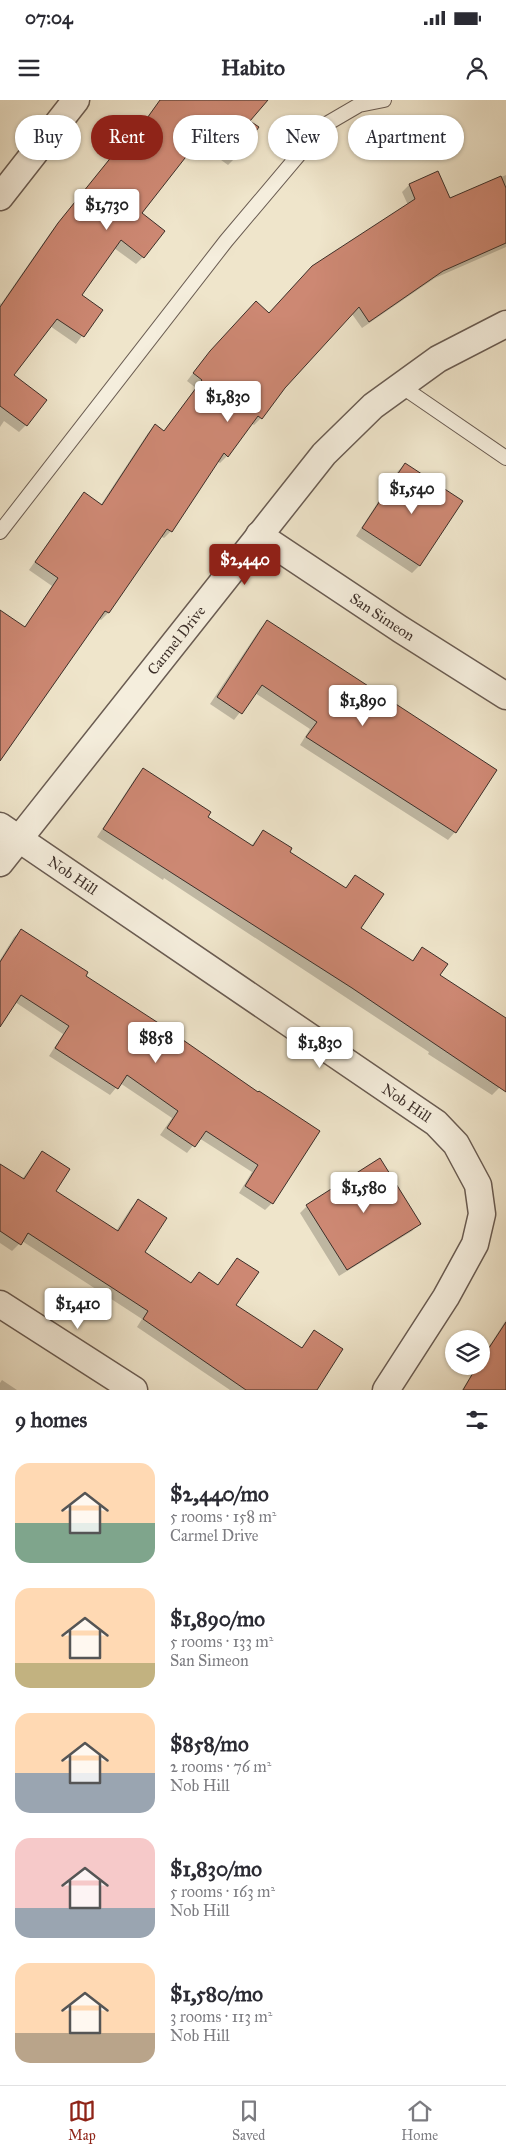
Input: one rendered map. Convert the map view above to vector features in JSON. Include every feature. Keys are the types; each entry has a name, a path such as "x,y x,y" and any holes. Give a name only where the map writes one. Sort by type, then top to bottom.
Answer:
{"street":[{"path":"0,197 76,100"},
{"name":"Carmel Drive","path":"0,862 9,833 260,535 324,454 373,406 438,359 506,324"},
{"name":"San Simeon","path":"260,535 400,629 506,696"},
{"name":"Nob Hill","path":"9,833 436,1123 456,1144 478,1185 482,1214 475,1244 446,1297 386,1390"},
{"path":"0,1304 134,1390"}],"lane":[{"path":"0,532 226,241 323,126 359,105 384,100"},
{"path":"401,386 506,458"}],"building":[{"path":"160,100 268,100 255,115 173,115 173,160 183,160 142,213 165,231 144,258 121,240 82,295 103,310 84,337 57,319 14,375 47,400 27,426 0,406 0,307 58,223 109,160 163,160 163,115 149,115"},
{"path":"438,171 450,198 501,176 506,188 506,243 443,271 369,322 359,307 285,388 262,419 258,416 228,457 224,453 172,532 167,529 109,613 105,611 0,761 0,610 25,627 58,578 35,562 84,492 102,505 155,424 164,431 202,380 193,373 210,351 256,301 269,313 312,266 415,199 409,184"},
{"path":"405,463 463,501 420,566 362,528"},
{"path":"267,620 497,770 456,833 306,737 317,722 262,685 242,714 217,697"},
{"path":"143,768 211,812 208,817 253,846 263,830 292,848 290,852 346,888 355,875 384,894 361,928 413,961 422,947 448,964 440,975 506,1018 506,1092 352,988 103,829"},
{"path":"21,929 88,972 86,976 160,1024 258,1092 320,1131 273,1204 245,1186 258,1165 206,1131 195,1147 167,1128 178,1111 127,1075 118,1089 55,1048 69,1026 21,995 0,1027 0,962"},
{"path":"42,1151 70,1169 56,1191 118,1231 138,1199 167,1218 145,1252 191,1283 199,1272 218,1285 237,1258 259,1272 236,1305 302,1348 314,1330 343,1349 317,1390 246,1390 143,1319 148,1311 28,1233 21,1245 0,1231 0,1164 24,1179"},
{"path":"380,1158 421,1224 347,1270 306,1205"},
{"path":"506,1322 506,1390 463,1390 472,1375 490,1375 490,1346"}]}
